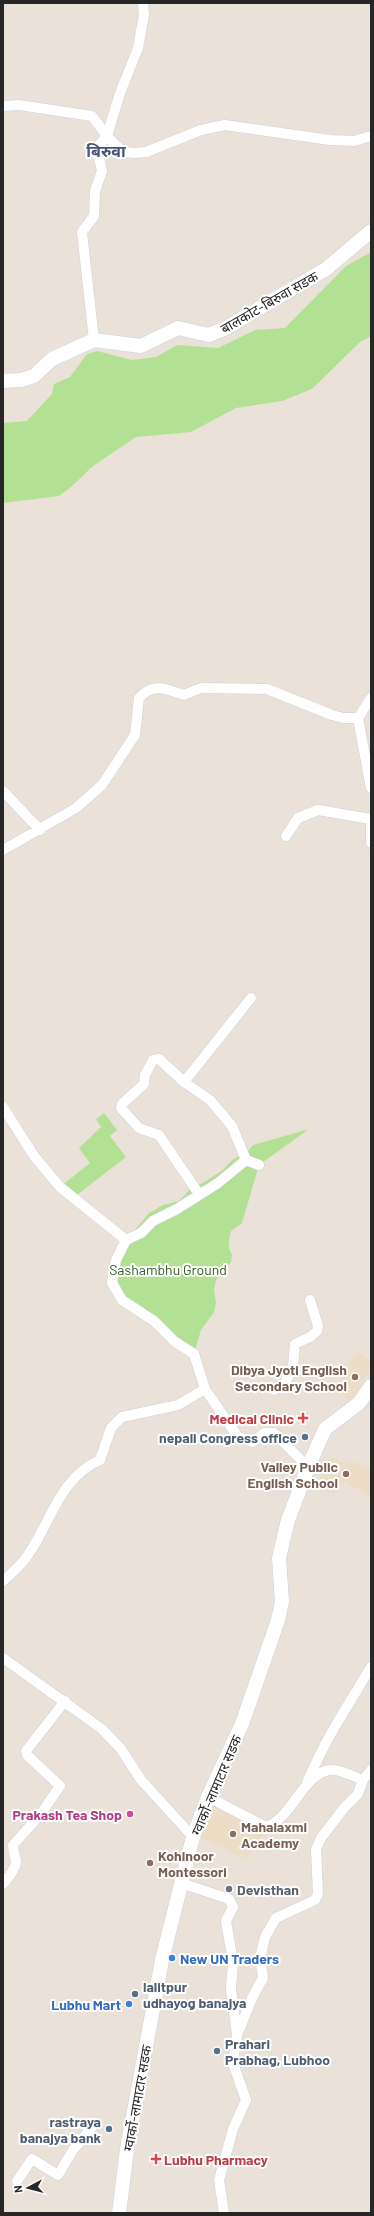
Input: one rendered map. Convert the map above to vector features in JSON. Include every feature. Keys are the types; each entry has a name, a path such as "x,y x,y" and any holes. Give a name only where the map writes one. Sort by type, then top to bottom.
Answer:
{"main road":[{"name":"बालकोट-बिरुवा सडक","path":"94,340 141,346 178,328 209,335 215,333 326,269 371,231"},
{"path":"3,381 21,380 34,376 52,359 94,340"},
{"name":"ग्वार्को-लामाटार सडक","path":"119,2213 127,2149 161,1968 192,1837 208,1797 242,1724 278,1620 282,1602 280,1558 288,1520 324,1430 359,1403 371,1386"}],"street":[{"path":"94,340 82,232 94,216 95,191 102,171 98,154 99,145 107,136 120,93 138,48 144,15 143,3"},
{"path":"3,106 19,105 92,116 107,136 123,152 134,153 146,152 201,130 226,125 330,140 354,140 371,136"},
{"path":"3,850 76,808 102,785 135,735 139,698 150,689 165,689 184,695 201,688 267,689 332,715 343,718 358,718"},
{"path":"371,698 358,718 371,788"},
{"path":"3,792 40,830"},
{"path":"286,836 298,818 318,810 371,819"},
{"path":"371,823 371,843"},
{"path":"184,1082 251,998"},
{"path":"199,1194 159,1135 139,1128 121,1108 122,1104 144,1084 145,1075 152,1060 159,1059 184,1082 210,1100 232,1126 246,1160 259,1165"},
{"path":"3,1107 34,1156 60,1186 126,1240"},
{"path":"246,1160 218,1183 177,1209 153,1221 141,1233 126,1240 116,1260 112,1283 122,1300 154,1321 174,1341 194,1354 206,1389 238,1437 253,1442 264,1433 274,1433 301,1460 309,1465"},
{"path":"274,1390 287,1384 294,1367 295,1344 310,1337 317,1331 318,1326 310,1300"},
{"path":"3,1581 25,1559 65,1488 87,1466 100,1460 111,1428 122,1417 178,1404 206,1389"},
{"path":"3,1658 102,1729 121,1749 142,1780 192,1837"},
{"path":"208,1797 266,1826 278,1820 295,1801 307,1783 336,1722 371,1666"},
{"path":"3,1884 14,1869 16,1860 13,1845 40,1815 60,1786 27,1755 26,1751 65,1701"},
{"path":"307,1783 327,1771 334,1770 363,1780"},
{"path":"224,2213 219,2180 233,2129 246,2100 233,2063 237,2035 252,1998 264,1978 260,1958 265,1937 276,1918 315,1900 318,1894 316,1849 321,1838 344,1808 358,1794 363,1780 371,1770"},
{"path":"181,1883 229,1899 233,1907 226,1921 233,1962 231,1989 237,2035"},
{"path":"17,2181 32,2159 58,2176 73,2150 92,2127"}],"shaded area":[{"name":"Dibya Jyoti English Secondary School","path":"359,1352 371,1362 364,1382 350,1401 337,1392 348,1365"},
{"name":"Valley Public English School","path":"329,1456 347,1464 351,1461 371,1469 371,1497 343,1481 335,1494 316,1486"},
{"name":"Mahalaxmi Academy","path":"216,1805 266,1831 245,1860 200,1837"}],"green space":[{"path":"371,252 371,336 360,342 312,389 282,401 236,408 191,432 136,437 93,466 59,496 3,503 3,423 27,421 52,394 54,384 70,377 87,354 97,351 132,360 156,357 177,345 218,348 255,330 285,328 346,266"},
{"path":"104,1113 117,1130 110,1136 126,1157 73,1198 60,1187 90,1163 79,1148 101,1127 96,1119"},
{"name":"Sashambhu Ground","path":"309,1129 259,1165 242,1223 231,1231 229,1248 232,1255 231,1262 216,1280 214,1289 216,1303 214,1312 201,1330 194,1354 122,1300 113,1270 123,1244 149,1213 163,1205 179,1201 193,1186 203,1183 223,1170 232,1160 249,1150 253,1145"}],"place":[{"name":"Dibya Jyoti English Secondary School","path":"355,1377"},
{"name":"Medical Clinic","path":"303,1418"},
{"name":"nepali Congress office","path":"305,1437"},
{"name":"Valley Public English School","path":"346,1474"},
{"name":"Prakash Tea Shop","path":"130,1814"},
{"name":"Mahalaxmi Academy","path":"233,1834"},
{"name":"Kohinoor Montessori","path":"150,1863"},
{"name":"Devisthan","path":"229,1889"},
{"name":"New UN Traders","path":"172,1958"},
{"name":"lalitpur udhayog banajya","path":"135,1994"},
{"name":"Lubhu Mart","path":"129,2004"},
{"name":"Prahari Prabhag, Lubhoo","path":"217,2051"},
{"name":"rastraya banajya bank","path":"109,2129"},
{"name":"Lubhu Pharmacy","path":"156,2159"}],"district":[{"name":"बिरुवा","path":"106,150"}]}
